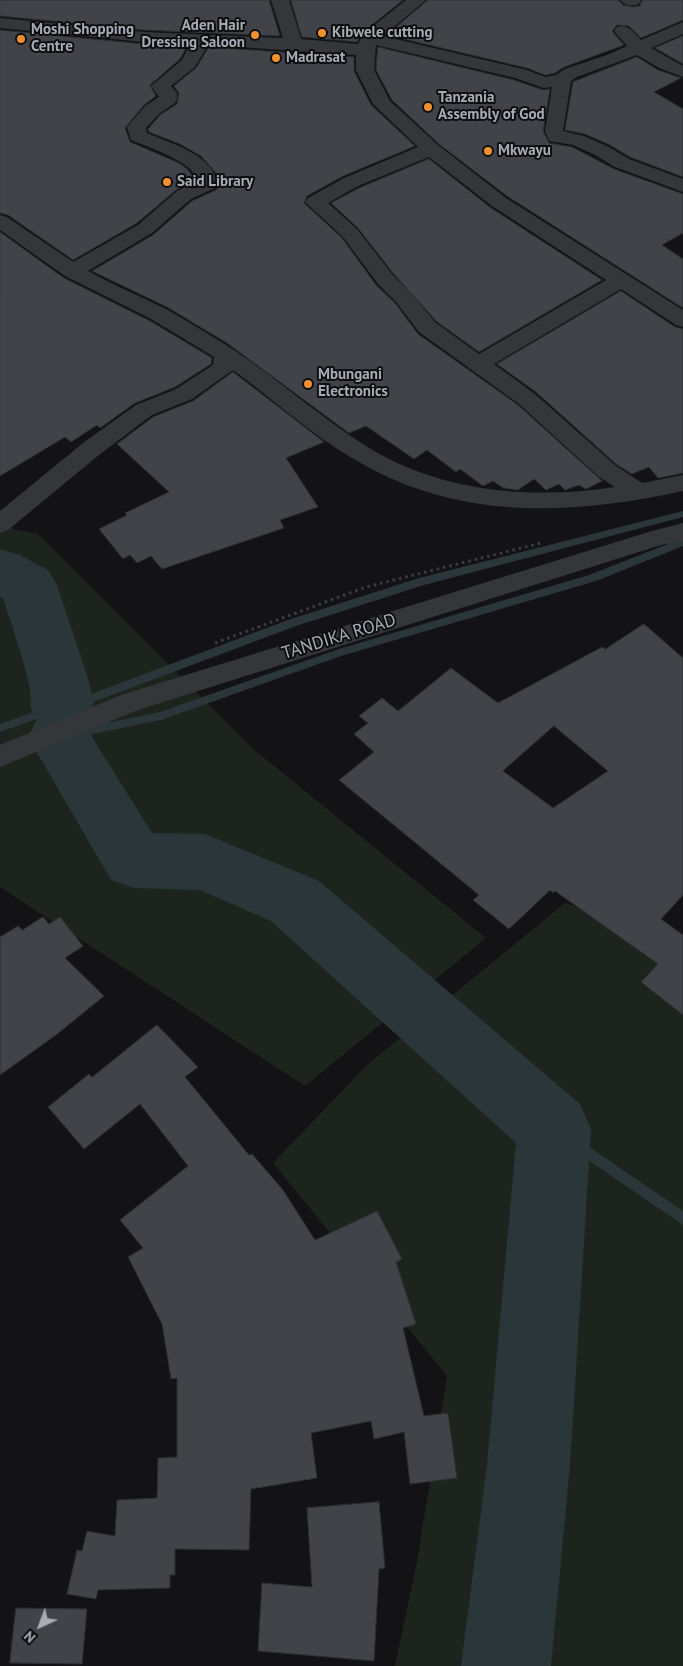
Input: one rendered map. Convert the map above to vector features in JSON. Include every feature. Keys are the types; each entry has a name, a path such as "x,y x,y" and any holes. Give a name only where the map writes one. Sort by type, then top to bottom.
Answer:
{"street":[{"path":"280,0 294,44"},
{"path":"417,0 367,44 365,70 382,104 431,149 499,202 683,320"},
{"path":"0,23 201,41 367,44 521,74 544,83 562,79 571,73 638,48 683,27"},
{"path":"623,31 638,48 664,65 683,72"},
{"path":"72,271 146,229 184,195 208,184 206,174 186,157 149,139 138,136 136,127 152,110 168,99 168,93 160,86 189,62 201,41"},
{"path":"562,79 554,131 556,137 577,140 602,151 622,163 683,186"},
{"path":"431,149 351,182 315,202 350,233 385,279 403,297 427,327 527,399 607,471 638,492"},
{"path":"0,221 72,271 160,315 226,355 359,453 389,470 424,485 477,498 532,501 585,499 638,492 683,482"},
{"path":"478,364 610,288 619,278"},
{"path":"0,524 91,448 144,410 184,394 223,368 226,355"},
{"name":"TANDIKA ROAD","path":"0,756 130,702 660,537 683,532"}],"shaded area":[{"path":"0,526 38,534 252,748 486,938 305,1086 0,887"},
{"path":"565,903 683,941 683,1666 395,1666 417,1562 447,1376 273,1163 367,1065"}],"building":[{"path":"0,0 269,0 280,36 144,30 0,16"},
{"path":"291,0 403,0 362,33 357,42 302,37"},
{"path":"428,0 618,0 623,5 633,7 640,6 642,0 683,0 683,20 641,38 629,26 617,25 612,31 624,45 564,67 555,73 545,75 527,68 387,35"},
{"path":"0,30 144,44 187,46 180,59 150,85 156,96 144,105 125,128 130,142 179,163 196,180 176,190 137,223 73,260 8,215 0,213"},
{"path":"683,36 683,64 655,48"},
{"path":"209,47 354,57 354,71 371,105 415,146 343,176 307,196 304,203 342,238 376,285 395,303 418,334 518,405 602,481 586,489 579,485 565,490 559,484 546,490 534,479 518,490 503,488 493,481 483,486 460,469 456,472 427,450 414,459 366,426 349,433 227,343 167,307 92,271 153,235 192,201 216,190 220,185 216,173 201,156 180,144 149,132 148,129 160,115 177,104 179,93 174,86 196,68"},
{"path":"378,47 514,80 543,90 550,89 543,131 549,143 572,147 614,169 683,194 683,233 662,245 683,259 683,308 507,196 439,144 392,100 376,70"},
{"path":"637,57 658,70 681,78 654,92 683,109 683,177 630,157 610,145 585,134 565,130 573,82"},
{"path":"429,159 491,208 602,280 479,352 436,321 393,273 358,228 331,203 359,188"},
{"path":"0,232 64,278 150,321 212,358 211,364 175,387 135,403 100,428 97,425 71,442 65,437 0,476"},
{"path":"621,291 675,327 683,329 683,473 658,478 649,467 632,474 616,464 536,392 497,364"},
{"path":"233,372 324,442 286,458 318,507 280,520 284,528 162,569 151,556 137,563 130,555 123,559 99,529 127,515 125,513 169,492 117,444 153,417 193,401"},
{"path":"644,624 683,658 683,895 661,919 683,935 683,1015 641,982 658,964 555,891 553,893 550,890 509,929 473,900 479,895 339,780 374,752 354,734 368,723 359,716 382,698 398,711 451,668 498,703 602,647 605,649","holes":["554,726 608,771 553,808 503,771"]},
{"path":"43,917 49,924 60,917 83,946 65,958 104,996 56,1035 0,1075 0,937 18,926 22,930"},
{"path":"157,1025 198,1067 185,1077 249,1155 252,1154 283,1190 315,1240 377,1211 402,1259 396,1262 416,1324 403,1328 424,1416 448,1413 457,1478 410,1484 404,1432 374,1439 371,1421 311,1433 317,1478 251,1489 249,1550 175,1549 175,1575 170,1575 170,1588 98,1590 96,1599 67,1594 77,1550 82,1551 87,1531 115,1536 117,1500 157,1498 158,1458 177,1457 177,1378 171,1379 162,1324 128,1257 143,1248 120,1220 188,1166 140,1104 84,1149 48,1107 89,1074 92,1077"},
{"path":"379,1502 385,1568 379,1569 374,1661 258,1651 262,1583 312,1587 307,1508"},
{"path":"16,1608 87,1609 82,1664 10,1663"}],"waterway":[{"path":"0,728 61,706 84,701 292,623 423,581 683,514"},
{"path":"73,734 161,716 339,653 592,578 683,542"},
{"path":"0,570 28,585 58,678 63,703 61,706"},
{"path":"59,737 134,860 205,862 295,901 554,1129 529,1465 506,1666"},
{"path":"554,1129 683,1219"}],"place":[{"name":"Kibwele cutting","path":"322,33"},
{"name":"Aden Hair Dressing Saloon","path":"255,35"},
{"name":"Moshi Shopping Centre","path":"21,39"},
{"name":"Madrasat","path":"276,58"},
{"name":"Tanzania Assembly of God","path":"428,107"},
{"name":"Mkwayu","path":"488,151"},
{"name":"Said Library","path":"167,182"},
{"name":"Mbungani Electronics","path":"308,384"}]}
